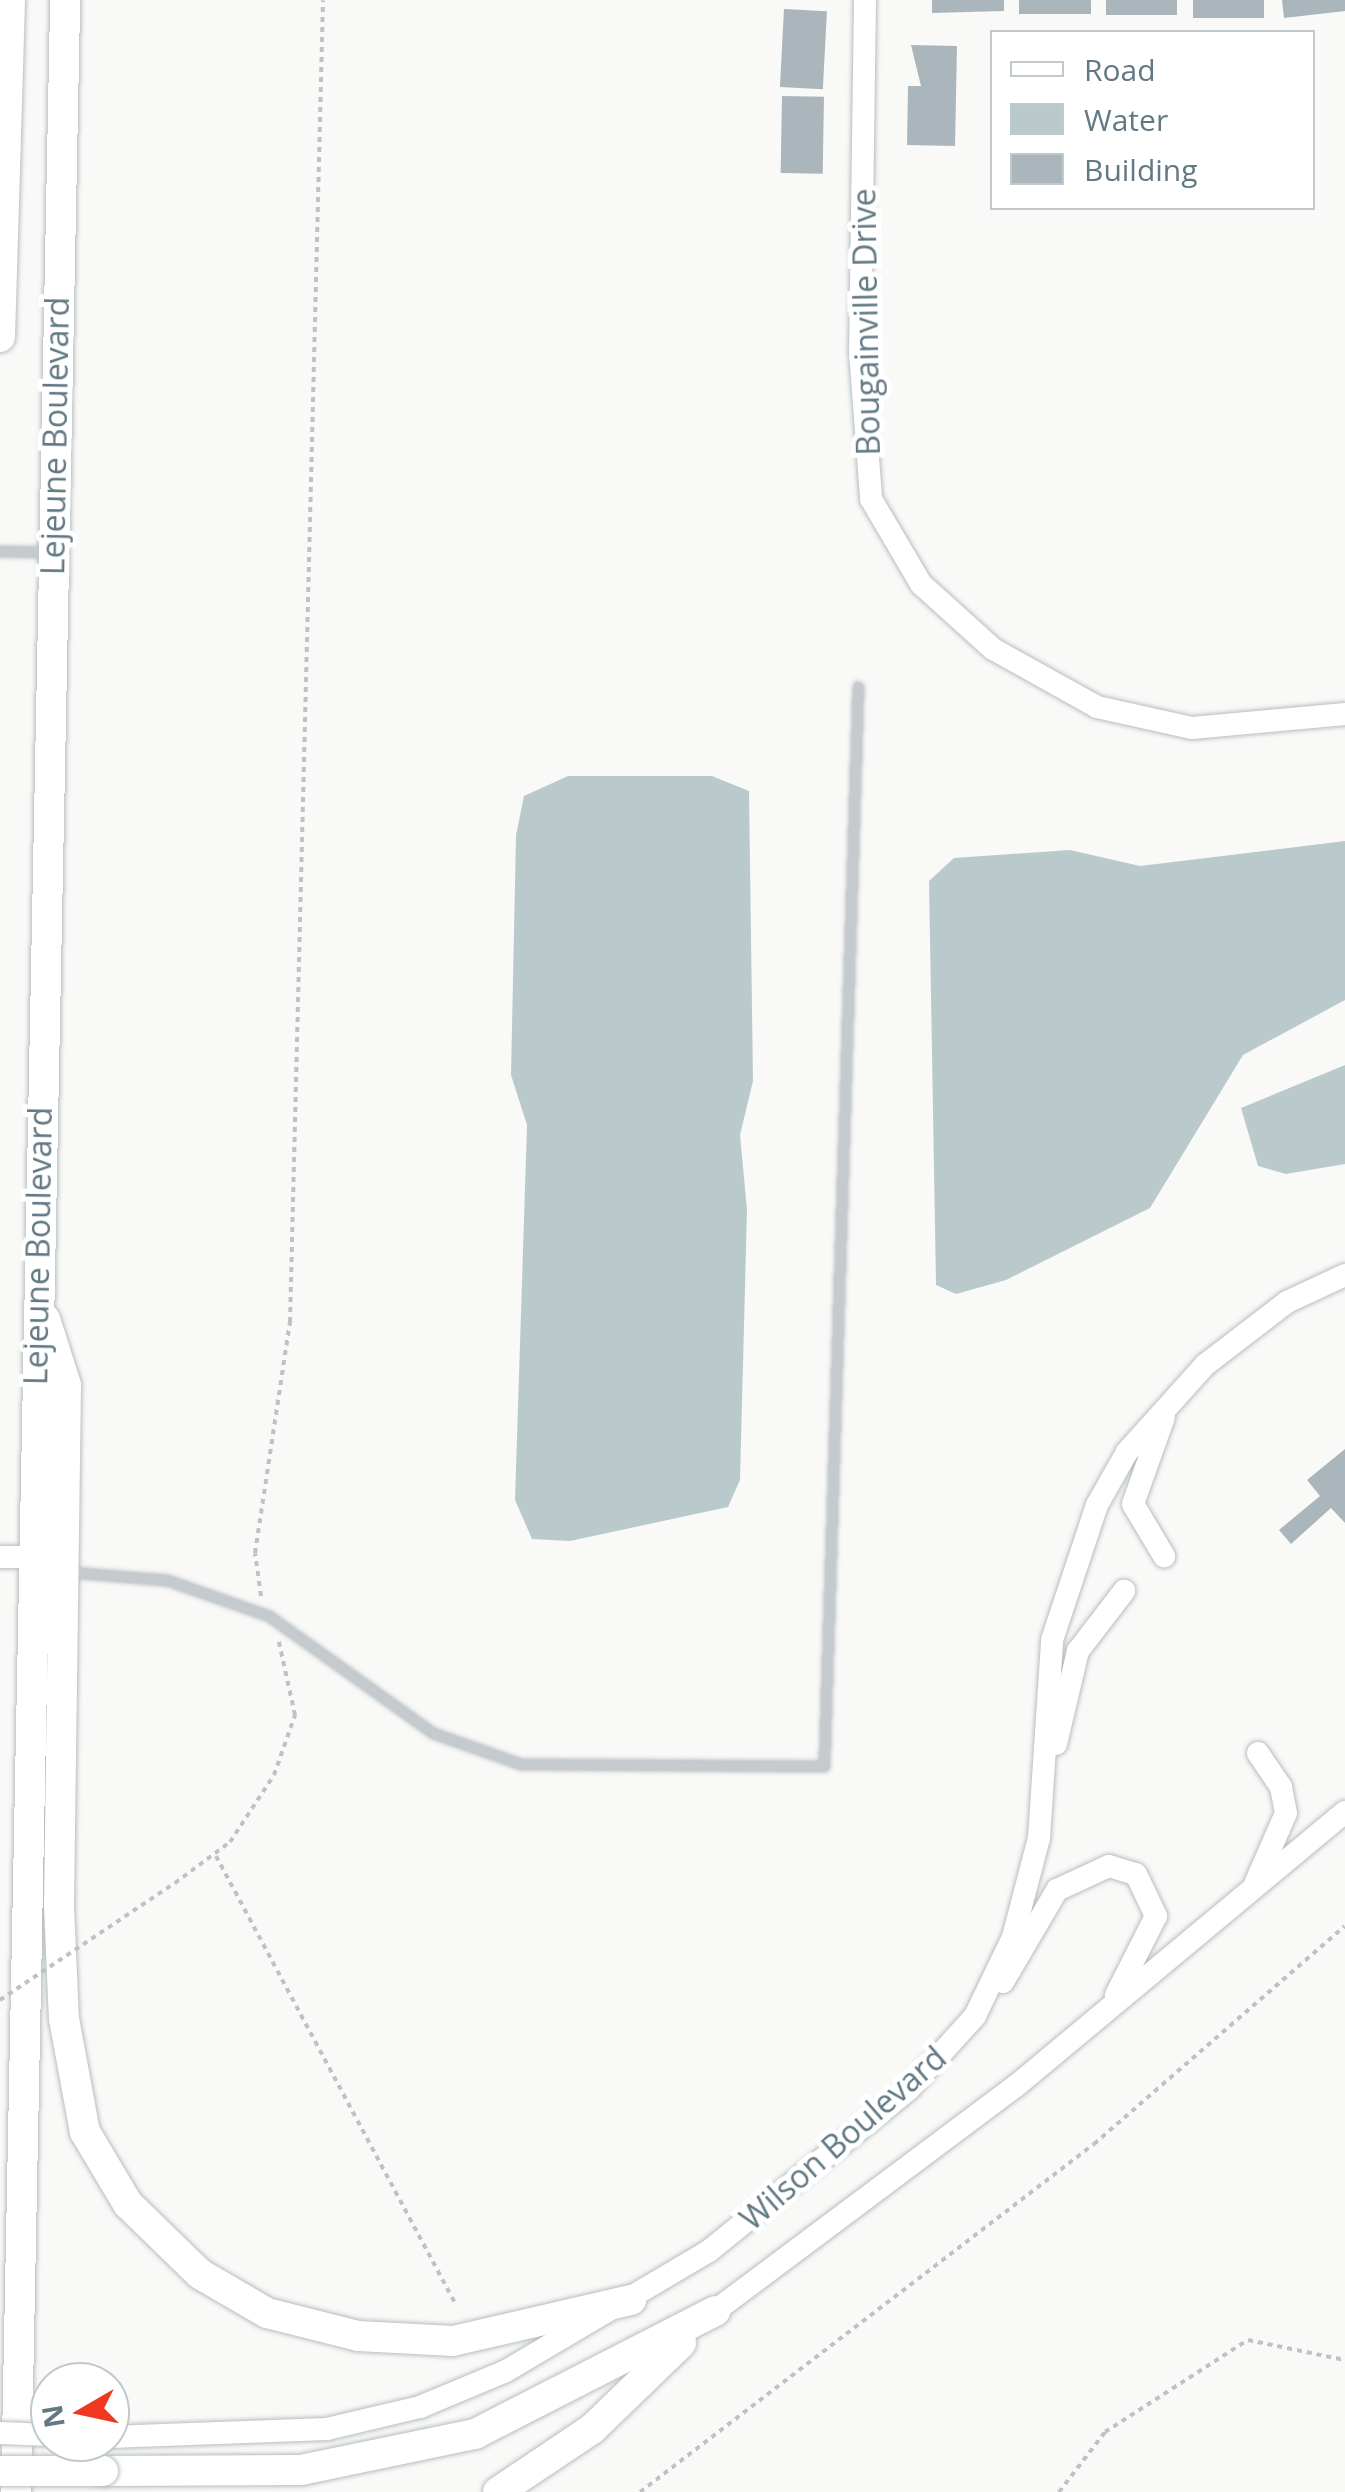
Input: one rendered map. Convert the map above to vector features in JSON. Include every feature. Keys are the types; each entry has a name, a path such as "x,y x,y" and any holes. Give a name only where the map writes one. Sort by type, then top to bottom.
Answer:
{"highway":[{"name":"Lejeune Boulevard","path":"0,337 10,0"},
{"name":"Lejeune Boulevard","path":"16,2492 15,1557 38,1294 65,0"},
{"path":"38,1294 66,1385 64,2019 85,2132 128,2204 200,2274 267,2313 358,2336 453,2341 631,2300"},
{"path":"0,2471 301,2470 475,2434 715,2311"},
{"path":"498,2492 592,2428 715,2311"}],"main road":[{"name":"Bougainville Drive","path":"866,0 860,351 871,500 921,584 992,649 1097,706 1192,728 1345,714"},
{"name":"Wilson Boulevard","path":"130,2436 327,2429 420,2408 631,2300 804,2179 910,2089 975,2016 1013,1937 1042,1809 1052,1640 1074,1550 1127,1452 1173,1395 1254,1326 1345,1275"},
{"path":"1164,1556 1132,1504 1173,1395"},
{"path":"1042,1809 1078,1651 1124,1591"},
{"path":"1252,1892 1286,1813 1282,1787 1258,1753"},
{"name":"Wilson Boulevard","path":"715,2311 1100,2018 1345,1812"},
{"path":"975,2016 1022,1959 1056,1890 1109,1866 1146,1887 1156,1929 1100,2018"},
{"path":"0,2433 30,2434"}],"lane":[{"path":"0,551 53,552"},
{"path":"66,1572 167,1580 269,1616 432,1733 522,1764 824,1766 858,687"}],"path":[{"path":"0,2000 216,1856 274,1775 295,1715 254,1553 290,1322 323,0"},
{"path":"216,1856 456,2306"},
{"path":"640,2492 1094,2144 1345,1926"},
{"path":"1060,2492 1105,2432 1248,2340 1345,2360"}],"water":[{"path":"568,776 712,776 749,791 753,1081 740,1135 747,1210 740,1480 728,1507 570,1541 532,1539 515,1500 527,1125 511,1075 516,835 524,796"},
{"path":"1345,841 1345,1000 1243,1055 1150,1208 1006,1280 956,1294 936,1285 929,881 954,858 1070,850 1140,866"},
{"path":"1345,1065 1345,1164 1286,1174 1258,1166 1241,1108"}],"building":[{"path":"932,0 1004,0 1004,11 932,13"},
{"path":"1019,0 1091,0 1091,14 1019,14"},
{"path":"1106,0 1177,0 1177,15 1106,15"},
{"path":"1193,0 1264,0 1264,18 1193,18"},
{"path":"1282,0 1345,0 1345,11 1284,18"},
{"path":"784,9 827,11 823,89 780,87"},
{"path":"911,45 957,46 955,146 907,145 908,86 921,86"},
{"path":"782,96 824,97 823,174 781,173"},
{"path":"1345,1449 1345,1523 1331,1508 1291,1544 1279,1530 1320,1496 1307,1480"}]}
